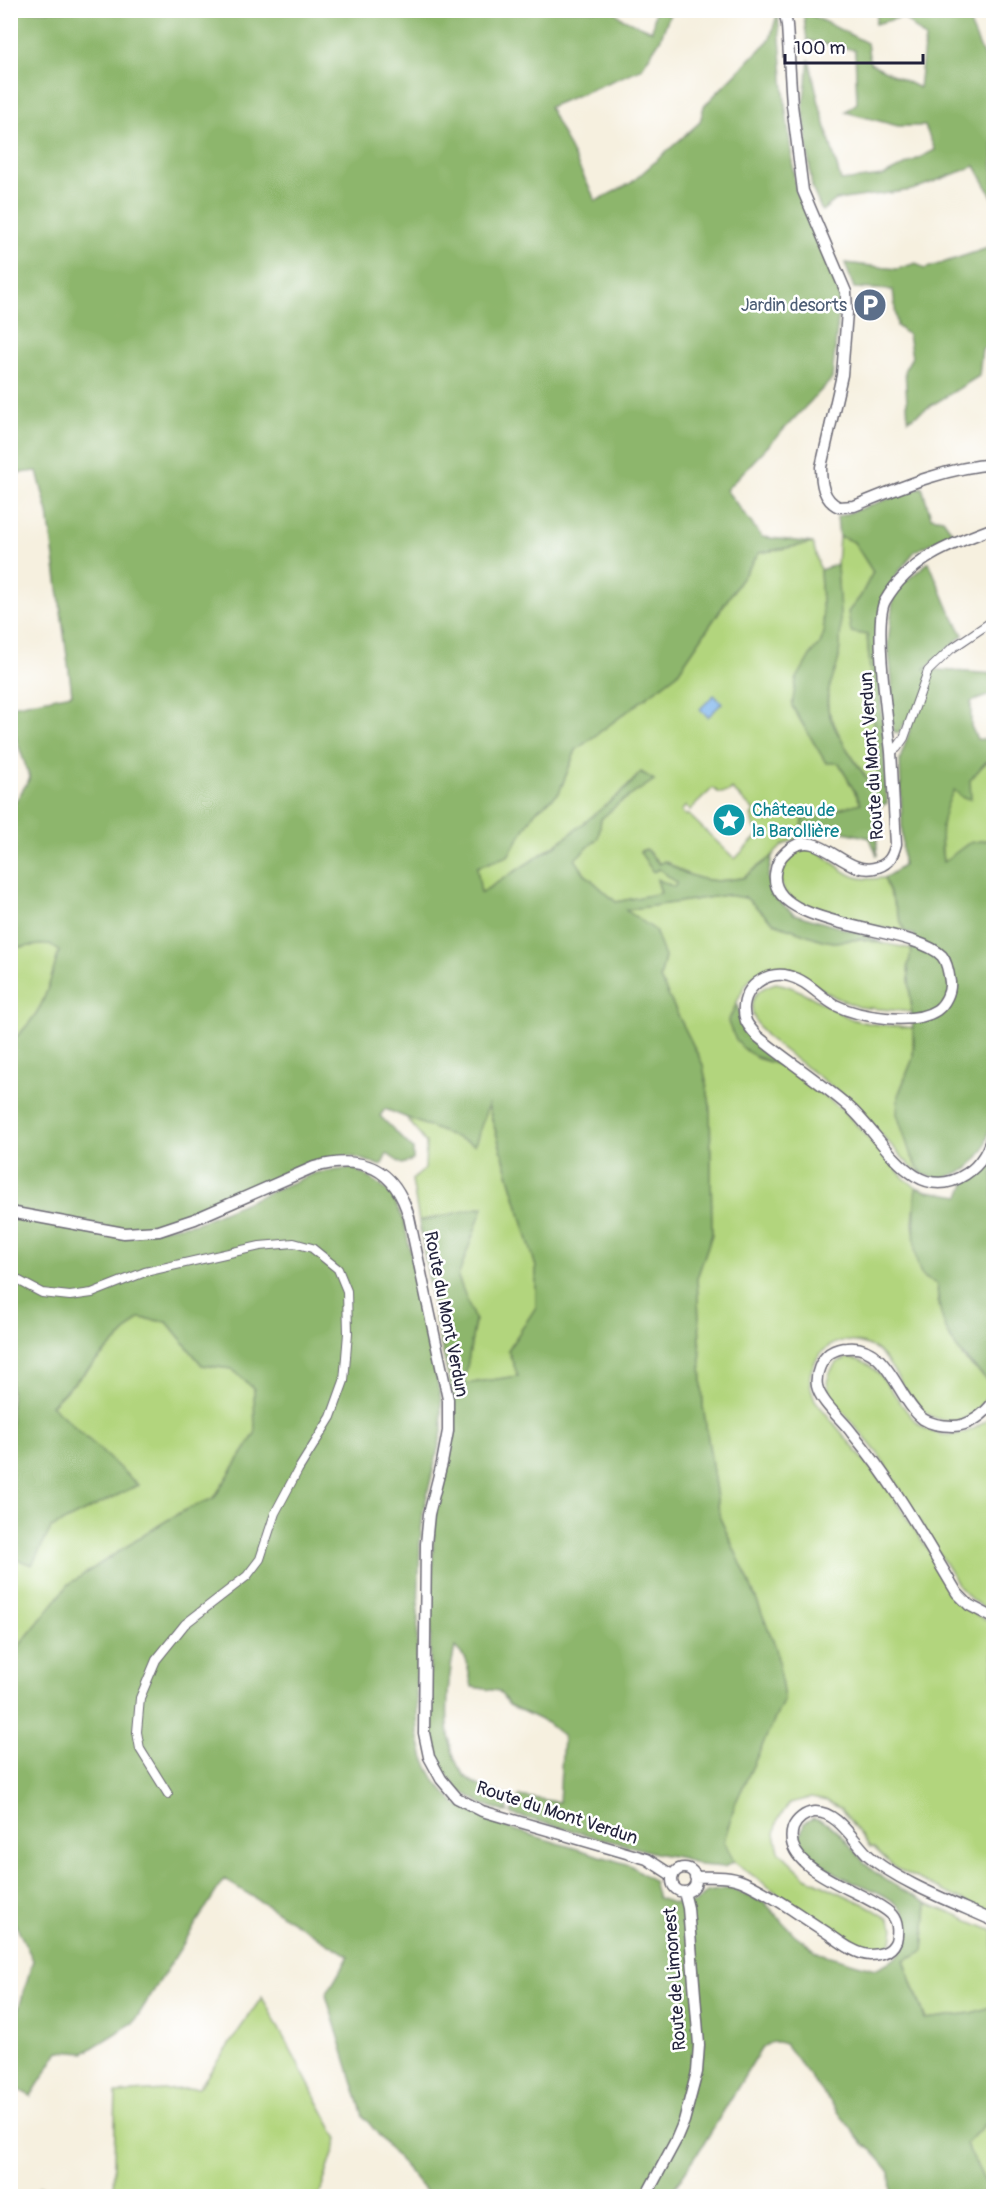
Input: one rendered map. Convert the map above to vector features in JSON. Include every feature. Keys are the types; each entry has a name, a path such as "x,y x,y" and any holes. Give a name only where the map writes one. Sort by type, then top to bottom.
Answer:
{"street":[{"path":"784,10 792,105 803,192 846,292 847,312 842,375 821,467 821,483 826,496 839,507 854,506 949,471 972,466 993,465"},
{"name":"Route du Mont Verdun","path":"993,528 927,556 904,576 884,603 880,633 891,752 896,844 892,857 885,865 869,870 853,867 823,847 803,844 787,850 777,865 774,877 777,889 784,899 803,911 921,944 942,956 950,985 946,1001 937,1010 918,1017 881,1017 858,1013 835,1005 811,987 791,976 774,974 759,980 749,990 744,1003 746,1021 757,1036 849,1107 912,1175 933,1184 959,1179 970,1172 983,1158 987,1152 993,1129"},
{"path":"891,752 904,738 928,671 951,649 993,620"},
{"name":"Route du Mont Verdun","path":"10,1212 124,1233 159,1231 195,1220 314,1167 333,1162 353,1162 375,1169 392,1180 404,1200 409,1217 448,1399 448,1431 429,1514 426,1544 423,1675 424,1733 429,1756 441,1779 457,1797 482,1811 647,1860 673,1876"},
{"path":"10,1276 42,1293 70,1296 92,1293 145,1272 260,1246 294,1243 312,1248 338,1269 347,1291 348,1333 344,1381 331,1417 275,1513 260,1560 247,1576 184,1624 156,1660 140,1698 137,1731 140,1749 168,1794"},
{"path":"993,1401 975,1419 960,1426 941,1426 924,1420 911,1407 889,1372 874,1355 852,1347 831,1352 820,1364 817,1386 824,1399 878,1465 957,1593 969,1605 993,1618"},
{"path":"695,1877 693,1887 684,1892 675,1888 672,1883 673,1876 678,1869 683,1868 688,1869 695,1877 734,1878 769,1895 848,1947 869,1955 885,1953 895,1945 897,1936 893,1916 874,1903 823,1877 795,1852 791,1841 793,1826 801,1817 813,1812 835,1819 870,1856 892,1873 993,1921"},
{"name":"Route de Limonest","path":"646,2196 684,2121 697,2072 699,2044 688,1908 684,1892"}],"green space":[{"path":"614,10 621,18 652,31 655,11 671,11 660,40 641,69 549,107 596,201 631,183 700,122 704,106 770,39 778,12 785,103 796,191 827,260 840,297 832,379 726,490 762,537 813,543 759,553 677,674 576,750 559,793 535,812 508,856 477,867 481,893 558,844 628,787 641,772 654,780 618,804 601,819 598,838 575,859 585,874 616,902 661,893 657,879 674,887 677,883 659,869 653,872 640,852 646,849 659,864 664,861 684,873 717,881 743,878 772,856 768,877 773,896 794,914 862,934 884,944 861,939 834,942 822,940 774,923 746,898 726,895 626,910 655,930 665,957 660,979 703,1065 710,1105 712,1234 697,1278 703,1406 720,1518 776,1648 784,1699 735,1804 724,1841 734,1862 724,1867 700,1865 683,1858 655,1853 511,1814 519,1796 559,1802 563,1736 547,1723 509,1705 499,1691 472,1687 466,1659 455,1647 448,1693 448,1727 455,1758 461,1771 470,1780 505,1795 508,1813 483,1804 460,1791 446,1774 435,1752 431,1731 429,1687 433,1544 435,1515 453,1433 453,1398 434,1313 419,1221 483,1207 458,1277 475,1321 464,1384 518,1376 508,1350 536,1307 536,1267 488,1105 475,1145 385,1109 380,1116 413,1149 413,1160 402,1164 387,1154 381,1166 347,1156 323,1160 194,1217 158,1228 124,1231 11,1208 11,1042 38,1011 59,951 50,944 11,948 11,809 30,778 14,733 11,734 11,706 72,694 48,513 37,471 11,474 11,11"},
{"path":"803,11 867,43 870,63 919,88 925,38 903,17 875,24 878,11 981,11 970,24 993,78 993,198 975,166 912,190 836,200 822,211 812,188 803,106 809,59 841,181 883,176 935,150 925,126 898,126 845,112 857,103 855,50 807,40"},
{"path":"993,242 993,341 982,349 979,376 908,420 905,369 912,357 908,335 897,326 893,290 854,288 845,263 897,269 916,263 924,269 985,249"},
{"path":"922,487 931,517 943,519 953,533 915,551 896,575 883,598 877,634 887,803 877,808 877,856 870,838 840,831 802,829 803,818 861,803 839,763 826,763 792,706 796,680 811,654 820,644 824,633 820,570 837,564 840,645 838,663 829,689 828,709 856,764 877,791 878,769 867,635 851,632 848,612 860,597 873,572 854,542 839,536 837,517"},
{"path":"839,536 854,542 873,572 860,597 848,612 867,634 878,769 877,793 843,743 828,710 828,691 839,658 837,564"},
{"path":"813,543 820,570 824,633 820,644 811,654 792,706 806,730 839,763 861,804 803,818 802,836 783,845 743,878 717,881 702,879 684,873 665,861 660,864 646,849 640,851 653,871 659,869 677,882 674,887 657,880 661,893 616,902 585,874 574,859 598,838 601,819 618,804 654,780 641,772 624,790 585,823 481,893 476,867 508,856 535,812 559,793 576,750 677,674 759,553","holes":["713,788 719,793 729,792 732,789 754,811 751,815 753,826 760,833 735,859 688,814 686,816 681,811 686,806 690,810"]},
{"path":"929,562 947,605 963,635 925,669 994,674 993,694 971,702 971,726 977,739 993,740 993,760 986,762 970,780 971,799 963,798 954,790 944,816 941,843 943,862 969,843 994,839 993,1094 988,1136 983,1151 968,1169 942,1179 924,1175 917,1166 910,1153 897,1114 898,1096 913,1058 914,1042 908,966 915,935 905,932 884,878 903,866 900,759 910,730 904,723 899,733 894,732 891,717 892,682 888,643 894,591"},
{"path":"993,760 993,839 969,843 943,863 941,825 945,806 955,789 967,781 985,763"},
{"path":"807,848 820,853 855,877 884,878 905,932 827,915 798,904 788,897 781,881 781,866 790,855"},
{"path":"726,895 746,898 774,923 822,940 834,942 861,939 913,949 908,966 912,1012 858,1007 835,997 788,969 768,968 753,976 744,987 728,1022 756,1058 783,1066 843,1110 904,1178 916,1187 913,1225 923,1277 937,1284 938,1302 963,1358 991,1383 985,1399 975,1412 961,1420 948,1421 936,1418 916,1404 887,1361 879,1352 867,1345 844,1341 833,1344 820,1354 810,1373 810,1383 815,1400 889,1491 968,1610 993,1624 993,1915 895,1868 874,1848 870,1847 841,1809 827,1801 811,1798 790,1803 778,1819 775,1834 779,1851 806,1877 868,1906 889,1919 894,1928 892,1942 884,1948 870,1950 811,1917 734,1862 724,1841 735,1804 784,1699 776,1648 720,1518 703,1406 697,1278 712,1234 710,1105 703,1065 660,979 665,957 625,910"},
{"path":"50,944 59,951 43,1001 31,1021 11,1042 11,948"},
{"path":"776,983 796,989 852,1019 913,1028 913,1058 898,1096 910,1153 924,1175 912,1168 851,1101 769,1039 762,1031 753,1015 753,1000 757,993 765,987"},
{"path":"737,1003 741,1023 753,1039 783,1066 755,1056 737,1041 728,1022"},
{"path":"487,1103 536,1267 536,1308 508,1350 519,1376 464,1384 475,1321 458,1277 482,1208 419,1221 412,1180 425,1169 426,1143 406,1117 475,1144"},
{"path":"993,1146 994,1379 991,1383 959,1351 946,1329 938,1301 937,1284 925,1278 917,1260 914,1220 916,1187 960,1196 965,1184 983,1165"},
{"path":"353,1168 391,1194 404,1221 441,1399 442,1432 423,1513 420,1544 416,1687 418,1734 424,1759 436,1782 455,1804 505,1827 630,1865 653,1881 658,1898 673,1903 695,1903 706,1892 730,1888 765,1903 794,1934 819,1953 875,1969 901,1952 907,1941 907,1921 902,1910 894,1902 836,1873 811,1854 800,1838 804,1823 813,1818 831,1826 877,1874 927,1903 923,1951 904,1960 925,2019 972,2013 993,2006 993,2122 986,2123 966,2144 989,2190 988,2196 891,2196 890,2172 872,2150 864,2145 785,2044 775,2042 761,2049 669,2196 429,2196 363,2116 326,1995 349,1956 224,1879 134,2022 84,2053 59,2051 31,2096 11,2086 10,2039 33,1960 11,1915 11,1656 69,1584 181,1512 214,1498 255,1434 254,1389 232,1369 202,1365 167,1322 140,1318 51,1405 138,1485 51,1528 32,1565 11,1557 11,1215 124,1235 197,1223 315,1173"},
{"path":"140,1318 167,1322 202,1365 232,1369 254,1389 255,1434 214,1498 181,1512 69,1584 11,1656 11,1557 32,1564 51,1528 138,1485 51,1406"},
{"path":"847,1358 863,1362 876,1371 918,1423 932,1432 949,1435 967,1432 979,1426 993,1414 993,1613 973,1601 960,1588 879,1455 830,1396 827,1382 830,1372 836,1363"},
{"path":"927,1903 993,1931 993,2006 972,2013 926,2019 904,1960 923,1951"},
{"path":"262,1997 338,2139 319,2196 40,2196 39,2187 113,2195 116,2093 199,2088"},
{"path":"993,2122 993,2196 988,2196 989,2190 966,2144 986,2123"}],"water":[{"path":"714,695 722,703 708,717 700,709"}],"place":[{"name":"Jardin desorts","path":"870,305"},
{"name":"Château de la Barollière","path":"729,820"}]}
